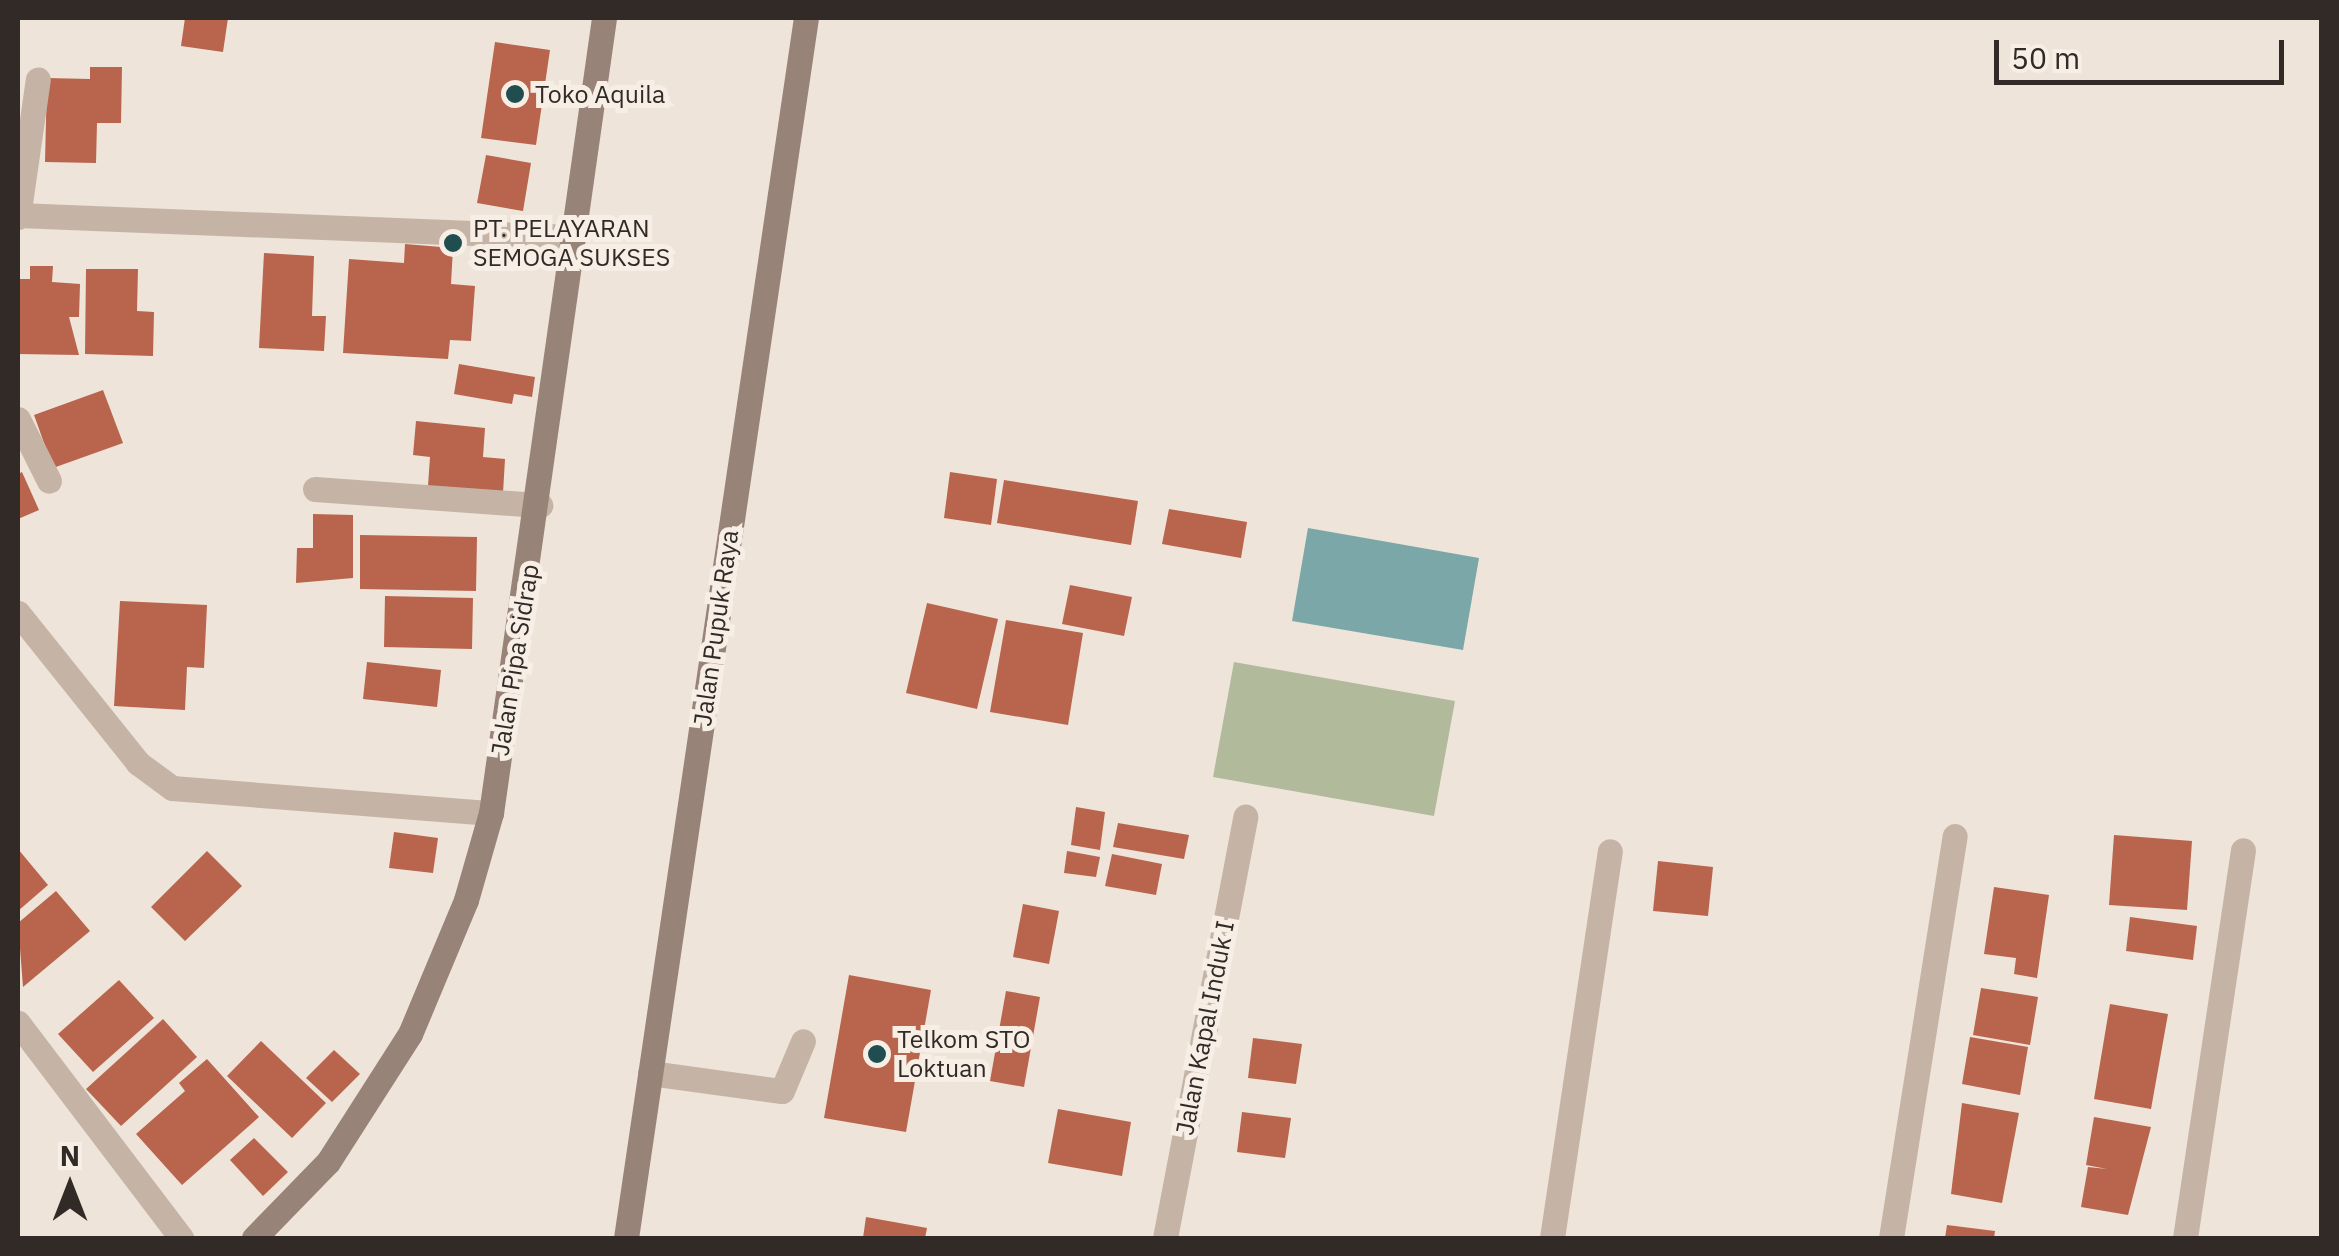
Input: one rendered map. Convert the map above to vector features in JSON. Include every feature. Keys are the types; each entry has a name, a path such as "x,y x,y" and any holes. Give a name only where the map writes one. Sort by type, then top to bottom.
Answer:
{"street":[{"name":"Jalan Pipa Sidrap","path":"254,1238 328,1162 410,1034 466,900 491,813 540,506 604,18"},
{"name":"Jalan Pupuk Raya","path":"626,1238 806,18"},
{"path":"38,79 19,216 574,237"},
{"path":"18,418 49,481"},
{"path":"316,490 540,506"},
{"path":"18,614 138,764 172,788 491,813"},
{"name":"Jalan Kapal Induk I","path":"1164,1238 1245,817"},
{"path":"1891,1238 1955,836"},
{"path":"2184,1238 2243,850"},
{"path":"1552,1238 1610,852"},
{"path":"18,1023 181,1238"},
{"path":"650,1074 782,1092 803,1040"}],"green space":[{"path":"1234,662 1455,701 1434,816 1213,777"}],"water":[{"path":"1308,528 1479,558 1463,650 1292,621"}],"building":[{"path":"185,18 228,18 223,52 181,46"},
{"name":"Toko Aquila","path":"495,42 550,50 536,145 481,138"},
{"path":"90,67 122,67 121,123 97,123 96,163 45,162 47,78 90,79"},
{"path":"486,155 531,163 523,211 477,203"},
{"path":"405,244 453,248 451,284 475,286 471,341 450,340 448,359 343,353 349,259 404,263"},
{"path":"264,253 314,256 312,316 326,316 324,351 259,348"},
{"path":"30,266 53,266 52,282 80,284 79,317 69,317 79,355 18,354 18,279 30,279"},
{"path":"86,269 138,269 137,311 154,312 153,356 85,354"},
{"path":"459,364 535,377 532,397 514,394 512,404 454,394"},
{"path":"103,390 123,443 53,468 34,415"},
{"path":"416,421 485,428 483,457 505,459 503,493 428,486 430,457 413,455"},
{"path":"22,472 39,510 18,519 18,474"},
{"path":"950,472 997,479 991,525 944,518"},
{"path":"1004,480 1138,501 1131,545 997,523"},
{"path":"1169,509 1247,522 1241,558 1162,544"},
{"path":"313,514 353,515 353,578 296,583 297,548 313,548"},
{"path":"360,535 477,537 476,591 360,589"},
{"path":"1070,585 1132,597 1124,636 1062,624"},
{"path":"385,596 473,598 472,649 384,647"},
{"path":"120,601 207,605 204,668 187,667 185,710 114,706"},
{"path":"927,603 998,619 977,709 906,693"},
{"path":"1006,620 1083,633 1068,725 990,712"},
{"path":"367,662 441,670 437,707 363,699"},
{"path":"1076,807 1105,812 1100,850 1071,845"},
{"path":"1118,823 1189,835 1184,859 1113,847"},
{"path":"394,832 438,838 433,873 389,868"},
{"path":"2114,835 2192,841 2187,910 2109,905"},
{"path":"18,849 48,885 18,911"},
{"path":"207,851 242,886 185,941 151,907"},
{"path":"1067,851 1100,857 1096,877 1064,873"},
{"path":"1112,854 1162,864 1156,895 1105,886"},
{"path":"1658,861 1713,867 1708,916 1653,911"},
{"path":"1994,887 2049,895 2037,978 2014,974 2016,958 1984,954"},
{"path":"56,891 90,931 23,987 18,923"},
{"path":"1023,904 1059,911 1049,964 1013,957"},
{"path":"2130,917 2197,926 2193,960 2126,951"},
{"name":"Telkom STO Loktuan","path":"849,975 931,990 906,1132 824,1118"},
{"path":"119,980 154,1018 93,1072 58,1034"},
{"path":"1981,988 2038,997 2030,1045 1973,1035"},
{"path":"1006,991 1040,997 1024,1087 990,1081"},
{"path":"2110,1004 2168,1014 2151,1109 2094,1099"},
{"path":"163,1019 197,1057 121,1126 86,1089"},
{"path":"1970,1037 2028,1047 2020,1095 1962,1084"},
{"path":"1253,1038 1302,1044 1296,1084 1248,1078"},
{"path":"261,1041 326,1103 292,1138 227,1076"},
{"path":"334,1050 360,1074 332,1102 306,1078"},
{"path":"207,1059 259,1117 182,1185 136,1134 185,1091 179,1083"},
{"path":"1962,1103 2019,1113 2002,1203 1951,1194"},
{"path":"1058,1109 1131,1122 1122,1176 1048,1163"},
{"path":"1242,1112 1291,1118 1285,1158 1237,1152"},
{"path":"2094,1117 2151,1127 2128,1215 2081,1207 2088,1167 2107,1169 2086,1165"},
{"path":"254,1138 288,1172 263,1196 230,1160"},
{"path":"866,1217 927,1228 925,1238 863,1238"},
{"path":"1947,1225 1995,1231 1994,1238 1945,1238"}],"place":[{"name":"Toko Aquila","path":"515,94"},
{"name":"PT. PELAYARAN SEMOGA SUKSES","path":"453,243"},
{"name":"Telkom STO Loktuan","path":"877,1054"}]}
